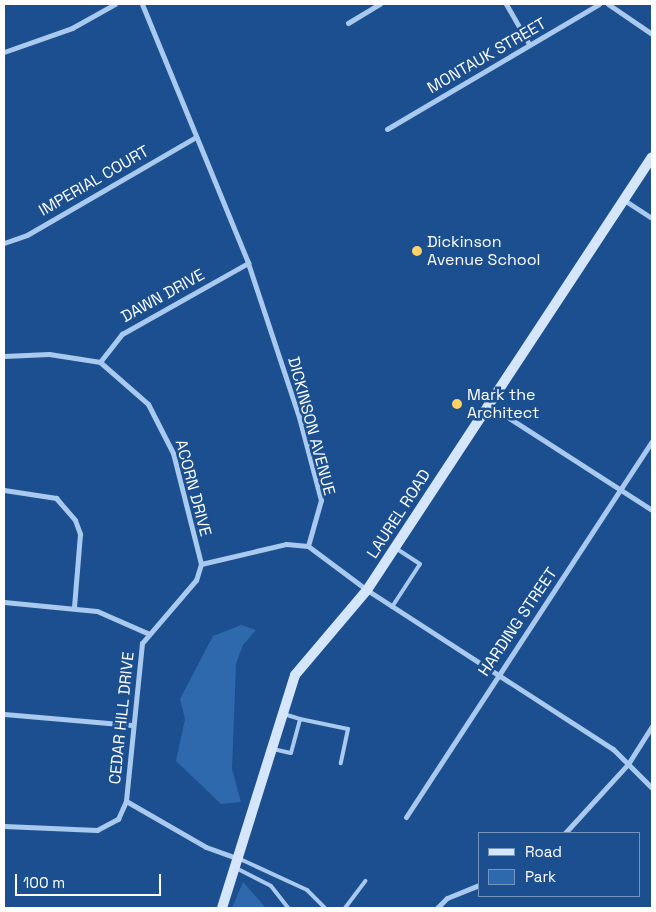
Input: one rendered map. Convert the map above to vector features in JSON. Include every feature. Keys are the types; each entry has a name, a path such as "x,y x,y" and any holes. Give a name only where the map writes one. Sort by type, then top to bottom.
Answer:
{"main road":[{"name":"LAUREL ROAD","path":"222,908 270,748 295,675 367,590 652,157"}],"street":[{"path":"4,52 72,28 115,4"},
{"name":"DICKINSON AVENUE","path":"142,4 248,264 321,500 308,546"},
{"path":"348,23 380,4"},
{"path":"506,4 529,44"},
{"name":"MONTAUK STREET","path":"387,129 599,4"},
{"path":"608,4 652,34"},
{"name":"IMPERIAL COURT","path":"4,243 27,235 196,137"},
{"path":"624,200 652,218"},
{"name":"DAWN DRIVE","path":"100,362 122,334 248,264"},
{"path":"4,356 49,354 100,362"},
{"name":"ACORN DRIVE","path":"100,362 148,404 162,429 201,564"},
{"path":"489,405 652,510"},
{"name":"HARDING STREET","path":"406,817 652,441"},
{"path":"4,490 56,498 75,520 80,534 74,607"},
{"path":"201,564 286,544 308,546 367,590 498,675 628,764 652,788"},
{"name":"CEDAR HILL DRIVE","path":"201,564 196,580 147,633 139,655 126,801 235,863"},
{"path":"4,602 74,607 97,611 147,633"},
{"path":"4,714 132,725"},
{"path":"567,832 628,764 652,726"},
{"path":"4,826 97,830 118,819 126,801"},
{"path":"437,908 448,898 478,886"}],"lane":[{"path":"392,607 420,564 395,547"},
{"path":"282,714 348,729 341,763"},
{"path":"270,748 291,753 300,719"},
{"path":"235,863 307,890 325,908"},
{"path":"235,863 271,886 288,908"},
{"path":"271,886 275,877"},
{"path":"345,908 365,881"}],"green space":[{"path":"241,625 256,630 243,645 236,664 232,769 241,802 221,804 176,761 185,719 180,699 213,636"},
{"path":"243,882 266,908 232,908"}],"place":[{"name":"Dickinson Avenue School","path":"417,251"},
{"name":"Mark the Architect","path":"457,404"}]}
